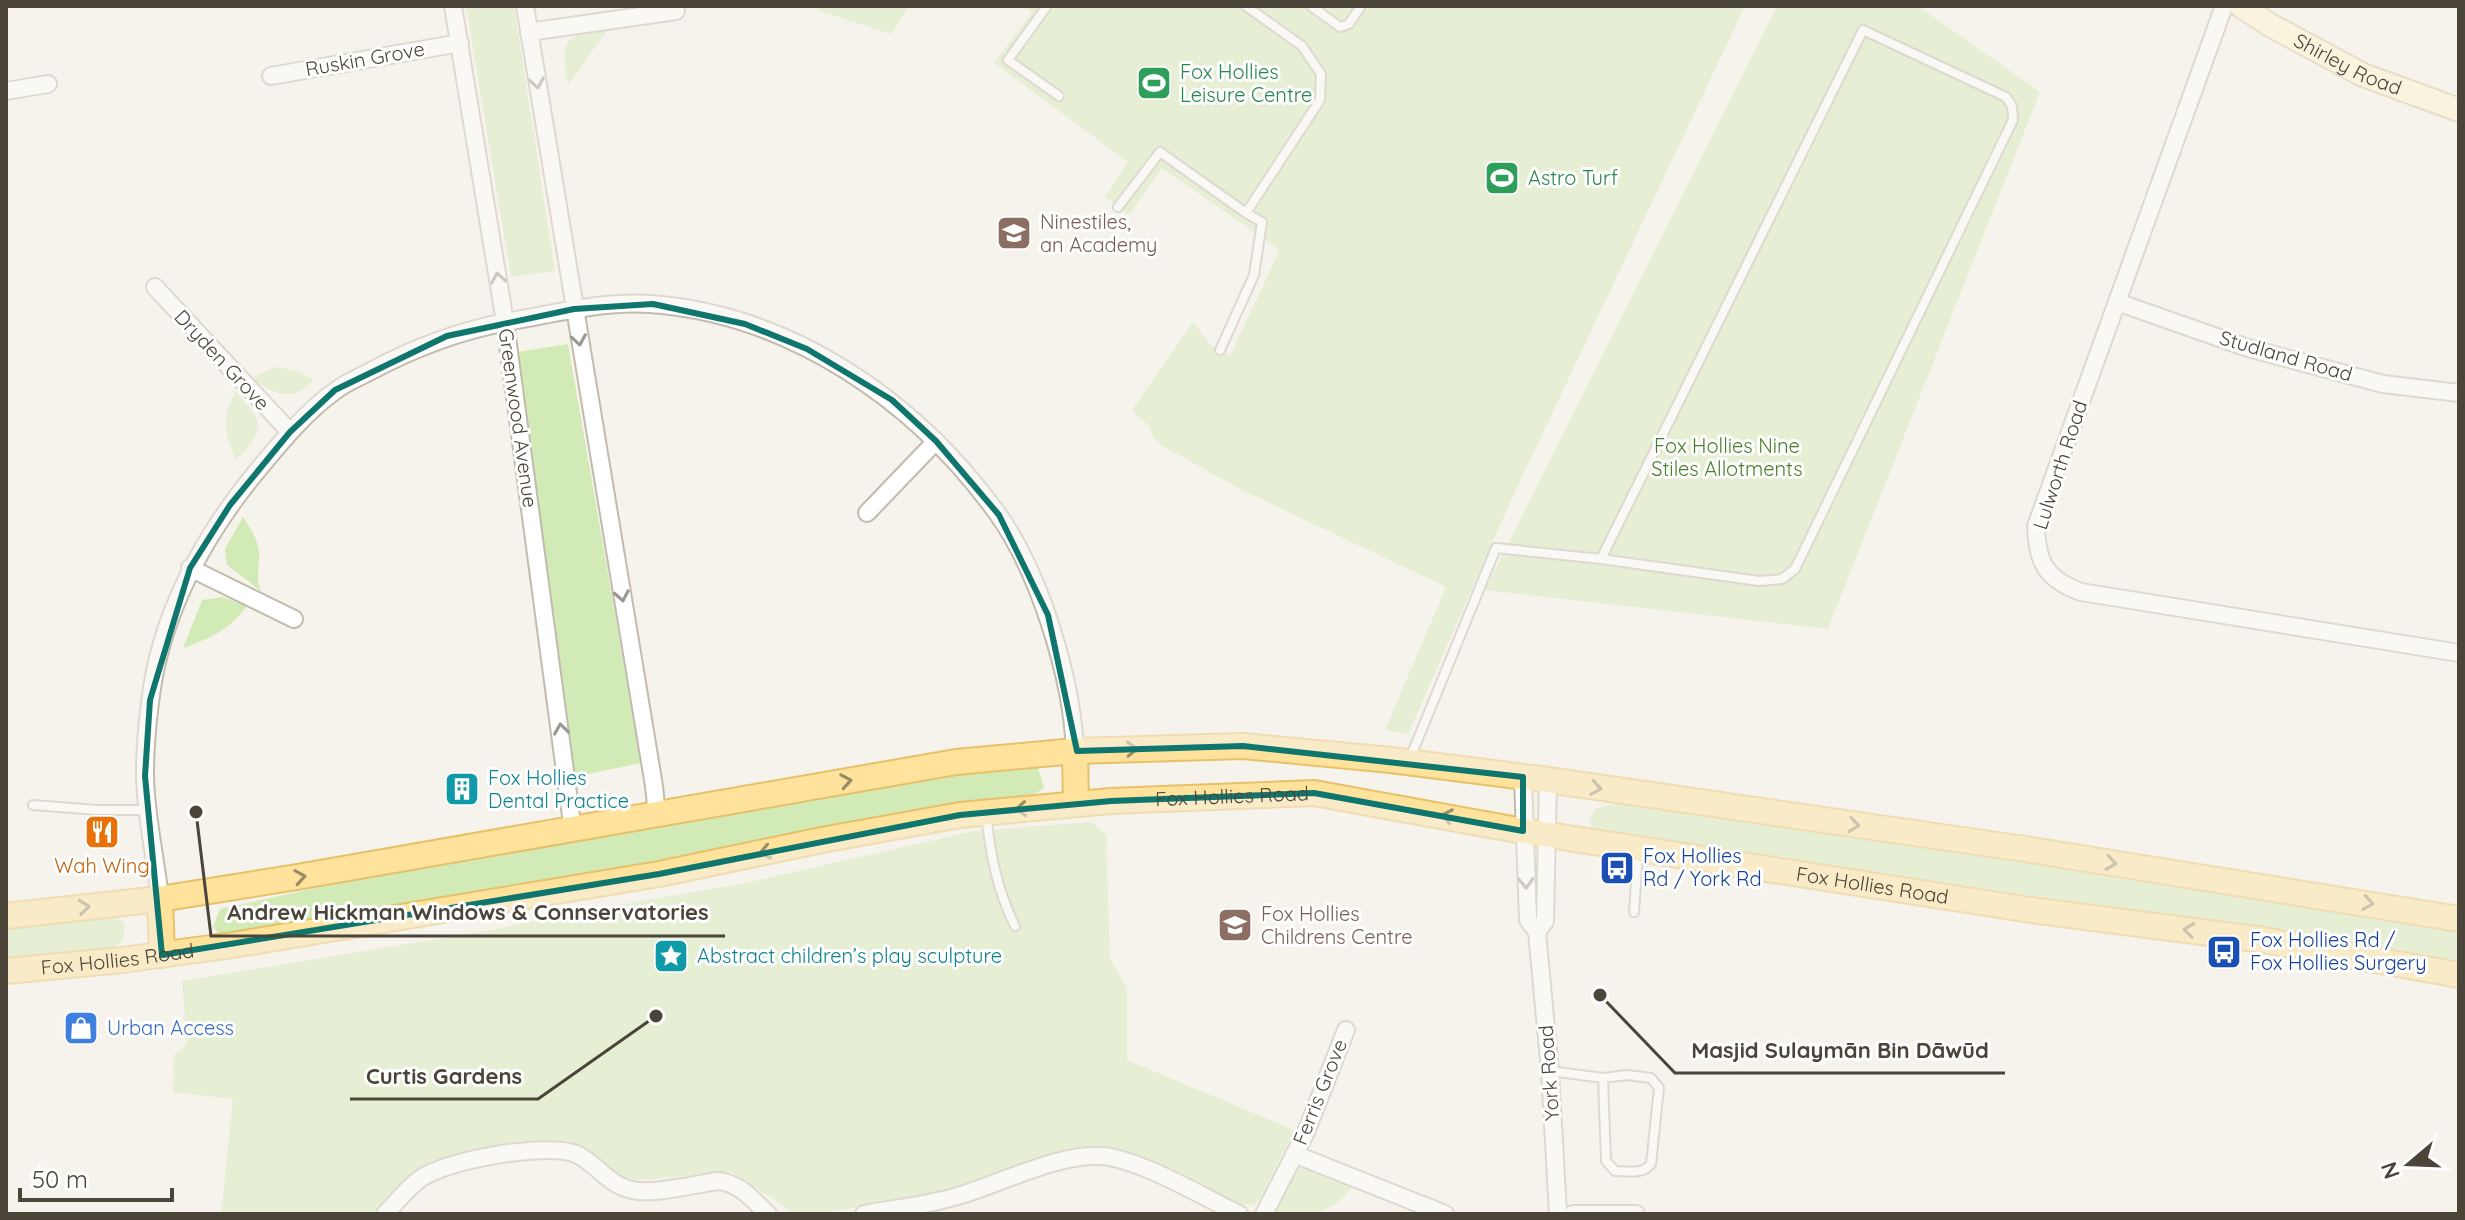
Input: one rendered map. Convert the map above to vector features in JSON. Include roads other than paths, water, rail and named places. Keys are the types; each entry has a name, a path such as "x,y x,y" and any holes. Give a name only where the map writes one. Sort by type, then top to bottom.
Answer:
{"main road":[{"name":"Fox Hollies Road","path":"6,916 160,899 573,831 956,762 1075,751 1243,746 1548,780 2025,849 2459,919"},
{"path":"1075,751 1076,804"},
{"name":"Fox Hollies Road","path":"6,971 162,955 616,881 822,840 986,813 1076,804 1314,793 1534,832 2031,910 2263,940 2459,975"},
{"path":"160,899 162,955"}],"street":[{"name":"Greenwood Avenue","path":"453,6 505,322 573,831"},
{"path":"525,6 657,815"},
{"name":"Lulworth Road","path":"2224,6 2036,526 2040,560 2054,579 2081,592 2459,653"},
{"name":"Shirley Road","path":"2241,6 2363,75 2459,110"},
{"path":"529,32 676,11"},
{"name":"Ruskin Grove","path":"271,76 460,43"},
{"path":"6,91 48,84"},
{"name":"Dryden Grove","path":"155,287 290,432"},
{"name":"Studland Road","path":"2117,302 2248,348 2383,384 2459,393"},
{"path":"160,899 145,776 150,700 160,653 190,568 230,505 290,432 335,390 405,352 447,336 574,309 614,304 653,304 745,324 827,358 892,400 936,441 999,515 1021,556 1048,615 1066,686 1075,751"},
{"path":"867,513 936,441"},
{"path":"190,568 294,619"},
{"name":"York Road","path":"1523,777 1534,832"},
{"name":"York Road","path":"1548,780 1534,832 1528,920 1537,932 1550,1071 1558,1214"},
{"name":"Ferris Grove","path":"1264,1214 1306,1132 1346,1030"},
{"path":"385,1214 419,1179 442,1166 495,1155 565,1151 578,1155 616,1185 638,1191 730,1182 768,1214"},
{"path":"1294,1154 1445,1214"},
{"path":"864,1214 959,1196 1089,1155 1107,1156 1138,1166 1239,1214"},
{"path":"1573,1214 1636,1214"}],"lane":[{"path":"1047,6 1008,60 1059,96"},
{"path":"1246,6 1302,46 1321,74 1320,100 1246,213"},
{"path":"1311,6 1340,27 1349,24 1361,6"},
{"path":"1408,763 1496,548 1759,581 1782,579 1795,569 2013,120 2012,106 2006,97 1863,30 1601,559"},
{"path":"1118,207 1160,152 1262,222 1254,275 1220,350"},
{"path":"33,805 149,810"},
{"path":"986,813 990,851 1002,900 1015,926"},
{"path":"1634,912 1638,848"},
{"path":"1550,1071 1603,1078 1627,1075 1651,1078 1657,1083 1651,1164 1646,1170 1615,1171 1606,1161 1603,1078"}],"place":[{"name":"Fox Hollies Leisure Centre","path":"1154,83"},
{"name":"Astro Turf","path":"1502,178"},
{"name":"Ninestiles, an Academy","path":"1014,233"},
{"name":"Fox Hollies Dental Practice","path":"462,789"},
{"name":"Andrew Hickman Windows & Connservatories","path":"196,812"},
{"name":"Wah Wing","path":"102,832"},
{"name":"Fox Hollies Rd / York Rd","path":"1617,868"},
{"name":"Fox Hollies Childrens Centre","path":"1235,925"},
{"name":"Fox Hollies Rd / Fox Hollies Surgery","path":"2224,952"},
{"name":"Abstract children’s play sculpture","path":"671,956"},
{"name":"Masjid Sulaymān Bin Dāwūd","path":"1600,995"},
{"name":"Curtis Gardens","path":"656,1016"},
{"name":"Urban Access","path":"81,1028"}],"park label":[{"name":"Fox Hollies Nine Stiles Allotments","path":"1727,458"}]}
